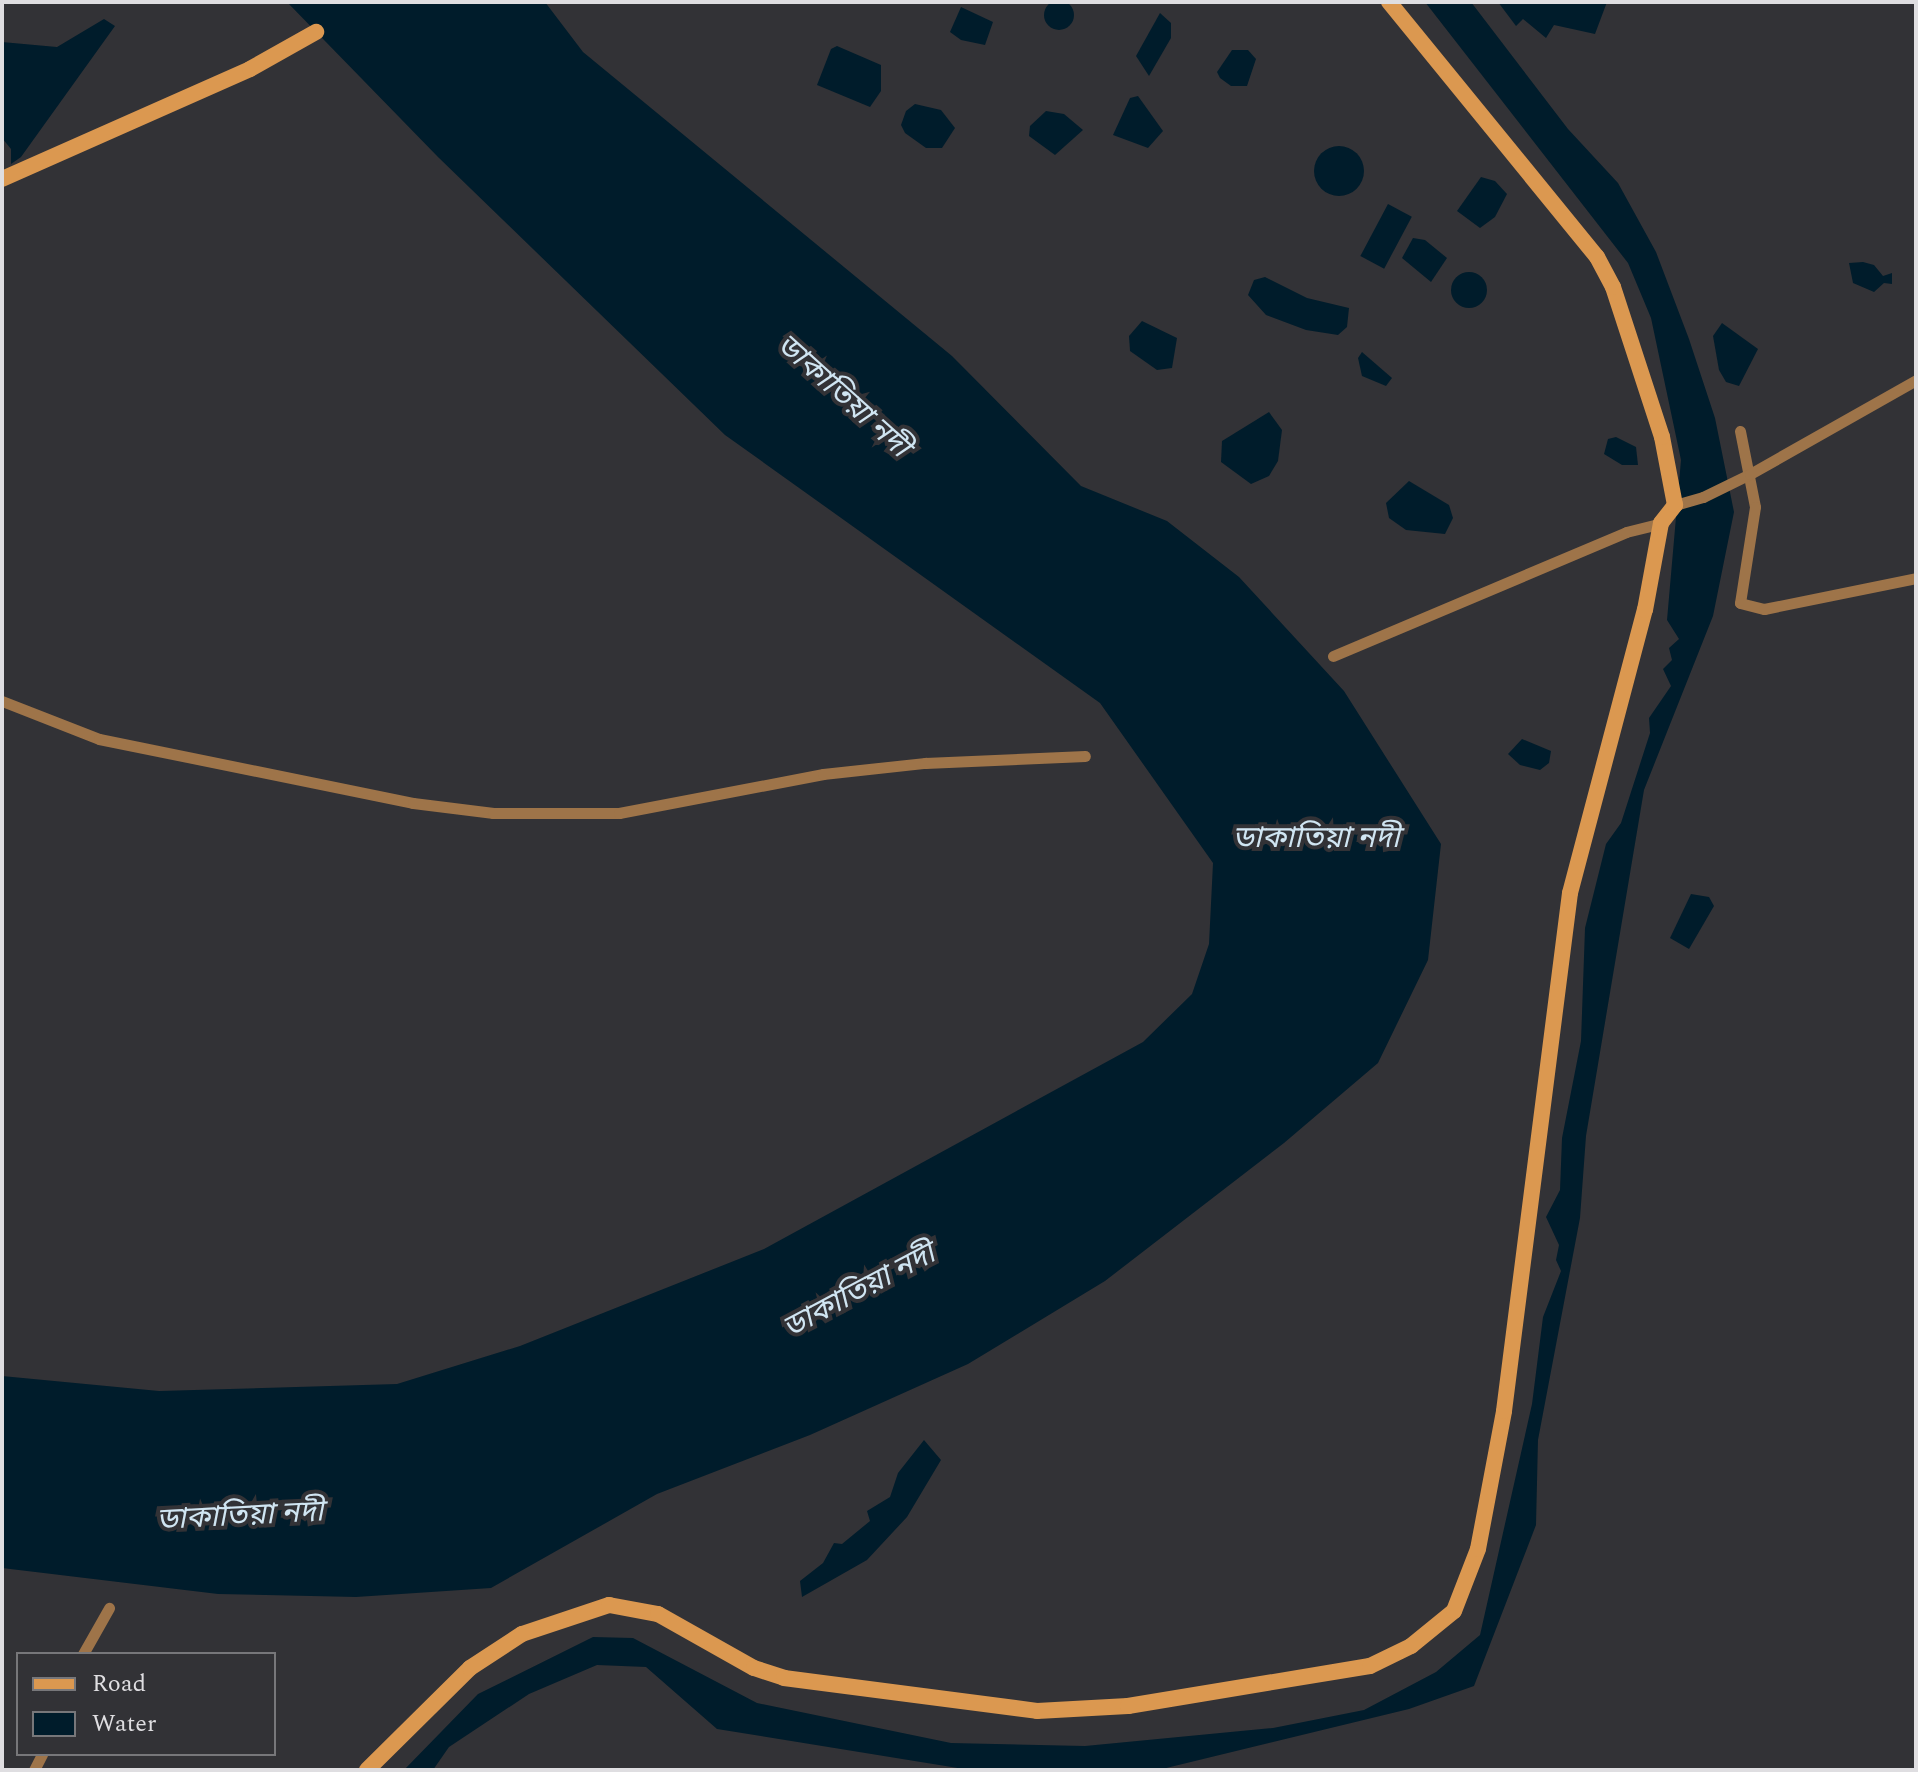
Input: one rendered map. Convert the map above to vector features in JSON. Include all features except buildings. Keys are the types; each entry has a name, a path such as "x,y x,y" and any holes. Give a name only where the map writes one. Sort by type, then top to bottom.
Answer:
{"main road":[{"path":"367,1770 470,1668 522,1634 609,1605 658,1614 754,1668 784,1678 1037,1711 1128,1706 1370,1666 1411,1646 1454,1611 1478,1549 1504,1411 1570,893 1645,610 1661,523 1675,505 1662,437 1613,287 1597,257 1389,2"},
{"path":"2,179 225,79 316,32"}],"street":[{"path":"1675,505 1703,497 1750,474 1916,380"},
{"path":"1740,431 1755,507 1740,603 1764,609 1916,578"},
{"path":"1333,656 1626,532 1661,523"},
{"path":"2,701 99,739 413,803 493,813 619,813 823,774 925,763 1085,756"},
{"path":"84,1652 109,1608"}],"water":[{"path":"1059,0 1069,5 1074,15 1069,25 1059,30 1049,25 1044,15 1049,5"},
{"name":"ডাকাতিয়া নদী","path":"287,2 545,2 583,52 952,356 1081,486 1167,521 1239,577 1344,691 1441,844 1428,960 1378,1063 1284,1143 1105,1281 968,1364 810,1435 657,1494 491,1588 356,1597 218,1594 2,1568 2,1376 159,1391 397,1384 520,1346 764,1249 1143,1042 1192,994 1209,944 1213,863 1100,703 725,435 438,157"},
{"path":"1425,2 1471,2 1568,129 1618,183 1656,252 1689,339 1715,418 1734,512 1713,616 1644,790 1586,1136 1580,1218 1538,1440 1536,1525 1474,1686 1409,1709 1158,1770 970,1770 717,1729 646,1667 597,1665 529,1694 449,1747 433,1770 404,1770 478,1694 593,1637 633,1638 757,1703 951,1743 1085,1746 1273,1728 1364,1710 1436,1672 1480,1635 1532,1404 1543,1317 1561,1271 1556,1260 1559,1245 1546,1217 1560,1190 1562,1138 1581,1041 1585,928 1606,844 1621,823 1650,733 1649,718 1671,686 1663,669 1672,660 1669,648 1679,639 1667,620 1681,460 1651,318 1628,263"},
{"path":"1498,2 1607,2 1595,34 1554,25 1546,38 1523,19 1516,26"},
{"path":"961,7 993,22 985,45 961,40 950,32"},
{"path":"1160,13 1171,23 1171,38 1149,76 1136,56"},
{"path":"104,19 115,26 21,157 11,164 11,149 2,138 2,42 57,47"},
{"path":"837,46 881,65 881,91 870,107 817,85 831,49"},
{"path":"1232,50 1248,50 1256,59 1247,86 1231,86 1217,72"},
{"path":"1138,96 1163,131 1148,148 1113,135 1130,98"},
{"path":"915,104 941,110 955,128 942,148 926,148 905,133 901,125 906,111"},
{"path":"1046,111 1064,114 1083,130 1055,155 1029,136 1030,126"},
{"path":"1329,147 1349,147 1363,161 1363,181 1349,195 1329,195 1315,181 1315,161"},
{"path":"1481,177 1495,181 1507,194 1495,217 1480,228 1457,211"},
{"path":"1388,204 1412,217 1384,269 1360,256"},
{"path":"1413,238 1425,240 1447,258 1431,282 1402,258"},
{"path":"1849,263 1874,265 1883,276 1892,273 1892,284 1884,283 1874,292 1853,283"},
{"path":"1469,272 1482,277 1487,290 1482,303 1469,308 1456,303 1451,290 1456,277"},
{"path":"1265,277 1307,298 1349,308 1347,327 1338,335 1306,330 1266,315 1248,295 1254,280"},
{"path":"1142,321 1177,338 1172,368 1157,370 1130,351 1129,336"},
{"path":"1722,323 1758,349 1739,386 1726,382 1719,370 1713,336"},
{"path":"1362,352 1392,378 1386,386 1362,376 1358,358"},
{"path":"1269,412 1282,430 1278,461 1269,476 1251,484 1221,462 1222,441"},
{"path":"1616,437 1636,447 1638,465 1622,465 1604,454 1608,439"},
{"path":"1409,481 1449,505 1453,518 1445,534 1406,530 1389,518 1386,503"},
{"path":"1522,739 1551,751 1549,763 1540,770 1520,765 1508,754"},
{"path":"1691,894 1709,897 1714,906 1689,949 1670,938"},
{"path":"924,1440 941,1460 907,1517 867,1560 802,1597 800,1581 823,1563 834,1543 842,1544 870,1521 867,1511 890,1497 898,1473"}]}
